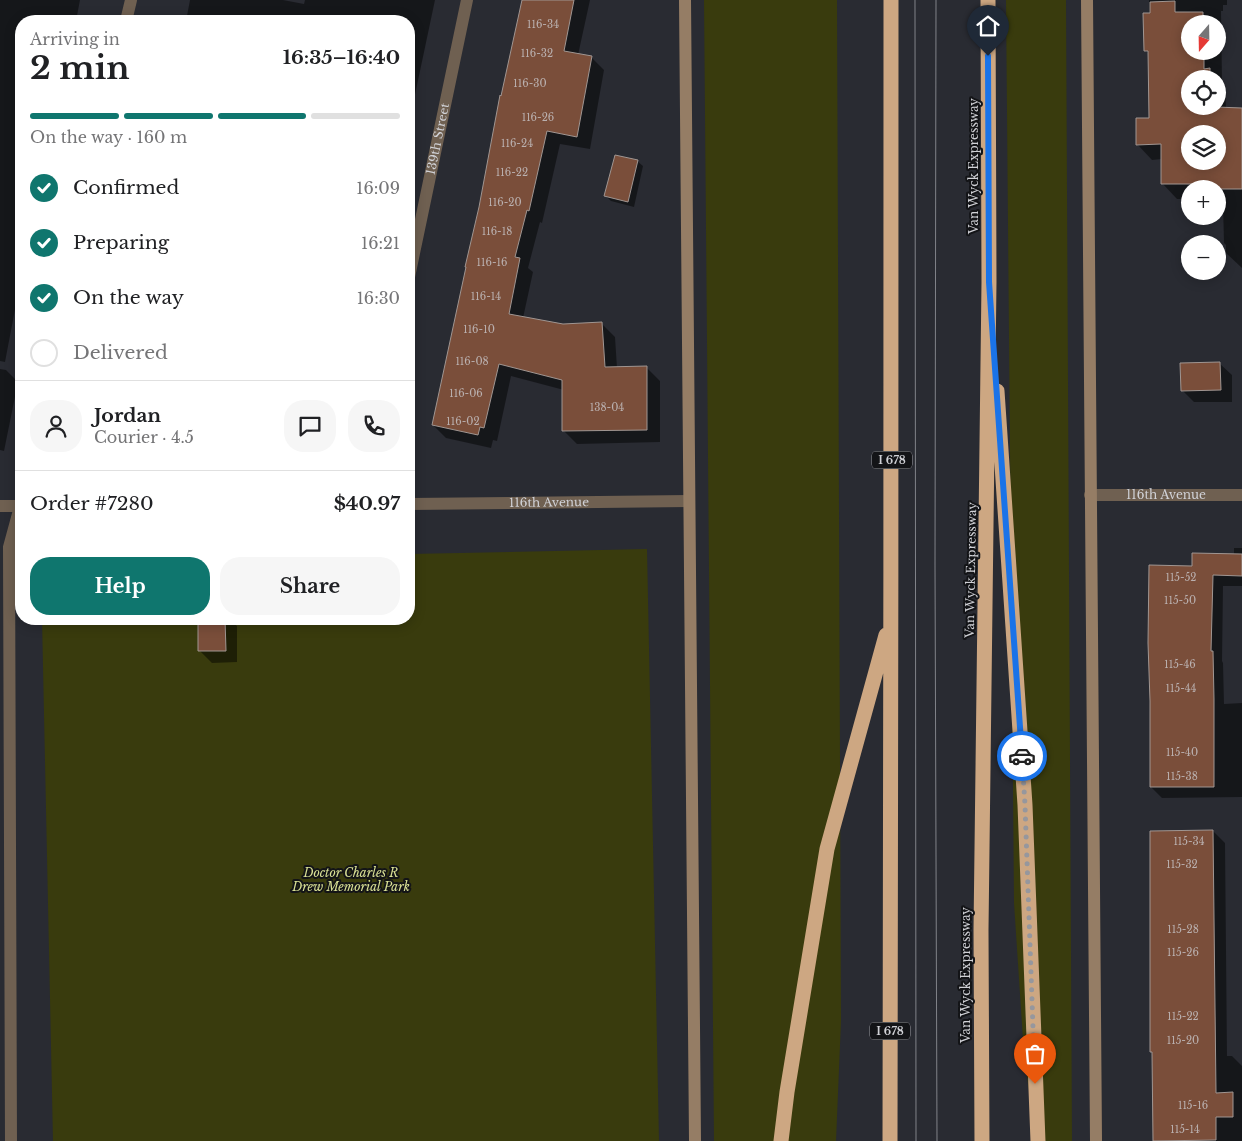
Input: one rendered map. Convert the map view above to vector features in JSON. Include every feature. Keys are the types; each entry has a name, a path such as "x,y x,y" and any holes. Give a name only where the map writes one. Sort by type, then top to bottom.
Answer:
{"highway":[{"name":"I 678","path":"890,1141 893,276 891,0"},
{"name":"Van Wyck Expressway","path":"982,1141 981,930 989,282 988,0"},
{"path":"989,282 1025,805 1038,1141"},
{"path":"781,1141 787,1092 828,849 892,614"}],"main road":[{"path":"685,0 694,1141"},
{"path":"1087,0 1096,1141"}],"street":[{"path":"127,15 131,0"},
{"name":"139th Street","path":"415,248 467,0"},
{"name":"116th Avenue","path":"1090,495 1242,495"},
{"name":"116th Avenue","path":"415,504 689,501"},
{"path":"0,506 15,505"},
{"path":"11,1141 9,547 15,526"}],"green space":[{"path":"704,0 837,0 841,1021 836,1141 714,1141"},
{"path":"1006,0 1066,0 1072,1141 1036,1141 1024,1055 1014,903"},
{"name":"Doctor Charles R Drew Memorial Park","path":"647,549 659,1141 53,1141 42,625 415,625 415,554"}],"building":[{"path":"522,0 574,0 564,51 592,56 577,137 547,131 529,211 527,210 515,257 520,258 509,314 563,324 602,322 605,367 647,366 647,430 562,431 562,380 499,364 484,428 480,427 478,435 432,425 479,207 500,95"},
{"path":"1175,1 1175,12 1203,12 1203,15 1181,15 1181,60 1204,60 1204,69 1210,68 1210,70 1181,70 1181,115 1226,115 1226,107 1242,108 1242,189 1226,189 1226,180 1181,180 1181,184 1161,184 1161,144 1136,145 1136,118 1149,118 1148,51 1144,51 1143,13 1150,13 1150,2"},
{"path":"615,155 638,160 628,202 604,196"},
{"path":"1220,362 1221,390 1181,391 1180,363"},
{"path":"1192,553 1242,554 1242,576 1213,575 1211,651 1213,651 1214,787 1150,787 1149,565 1192,566"},
{"path":"198,625 225,625 226,651 198,651"},
{"path":"1213,830 1216,1093 1233,1092 1233,1117 1216,1117 1216,1140 1153,1141 1152,1052 1150,1052 1150,831"}],"tram line":[{"path":"915,0 916,1141"},
{"path":"936,0 937,1141"}],"way so far":[{"path":"1022,756 1035,1084"}],"route":[{"path":"988,56 989,282 1022,756"}]}
